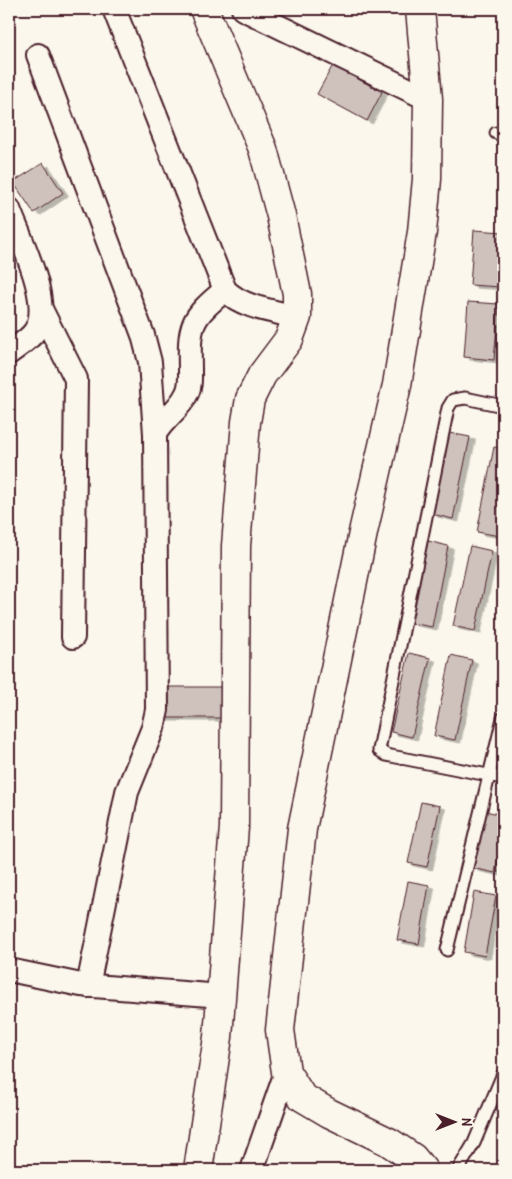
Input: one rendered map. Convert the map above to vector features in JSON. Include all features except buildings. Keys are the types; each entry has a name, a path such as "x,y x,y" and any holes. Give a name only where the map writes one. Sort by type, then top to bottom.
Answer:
{"main road":[{"path":"198,1170 218,1037 234,827 236,546 246,422 250,399 262,375 290,339 297,317 297,294 281,216 263,149 204,9"},
{"path":"420,9 428,99 427,179 411,305 397,385 364,528 302,829 280,1030 286,1072 302,1097 329,1113 389,1142 413,1158 424,1170"}],"street":[{"path":"114,9 225,290 232,298 244,303 297,317"},
{"path":"243,9 428,99"},
{"path":"38,55 143,335 150,362 155,434 157,710 153,728 127,792 88,986"},
{"path":"9,209 40,292 42,312 76,379 73,637"},
{"path":"155,434 160,425 180,405 189,388 189,339 194,321 198,314 225,290"},
{"path":"11,348 36,331 42,312"},
{"path":"9,970 62,983 222,996"},
{"path":"252,1170 286,1072"}],"lane":[{"path":"503,403 464,398 454,400 448,408 379,750 386,755 503,778"},
{"path":"447,950 491,776 503,718"},
{"path":"458,1170 474,1143 503,1074"}]}
